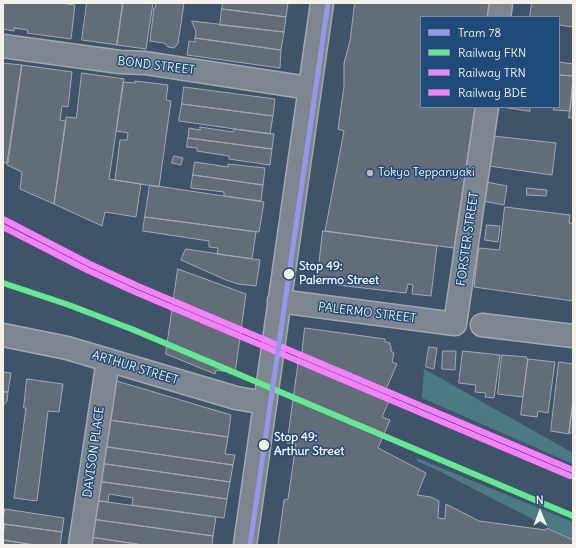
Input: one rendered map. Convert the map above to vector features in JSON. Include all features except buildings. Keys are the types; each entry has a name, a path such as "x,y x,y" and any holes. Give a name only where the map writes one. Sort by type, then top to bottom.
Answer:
{"street":[{"path":"245,545 322,3"},
{"path":"499,16 501,3"},
{"name":"BOND STREET","path":"3,46 120,62 145,63 309,88"},
{"name":"FORSTER STREET","path":"456,324 487,108"},
{"name":"PALERMO STREET","path":"279,302 456,324"},
{"path":"482,325 573,336"},
{"name":"ARTHUR STREET","path":"3,335 67,348 236,398 265,403"},
{"name":"DAVISON PLACE","path":"80,545 108,360"}],"green space":[{"path":"424,369 573,453 573,464 422,398"},
{"path":"417,458 573,522 573,540 417,461"}],"tram line":[{"name":"78","path":"250,545 328,3"}],"rail line":[{"name":"TRN","path":"3,219 90,264 138,286 573,470"},
{"name":"BDE","path":"3,227 87,270 135,292 570,476"},
{"name":"FKN","path":"3,283 69,305 134,330 573,516"}],"place":[{"name":"Tokyo Teppanyaki","path":"370,173"},
{"name":"Stop 49: Palermo Street","path":"289,274"},
{"name":"Stop 49: Arthur Street","path":"264,445"}]}
